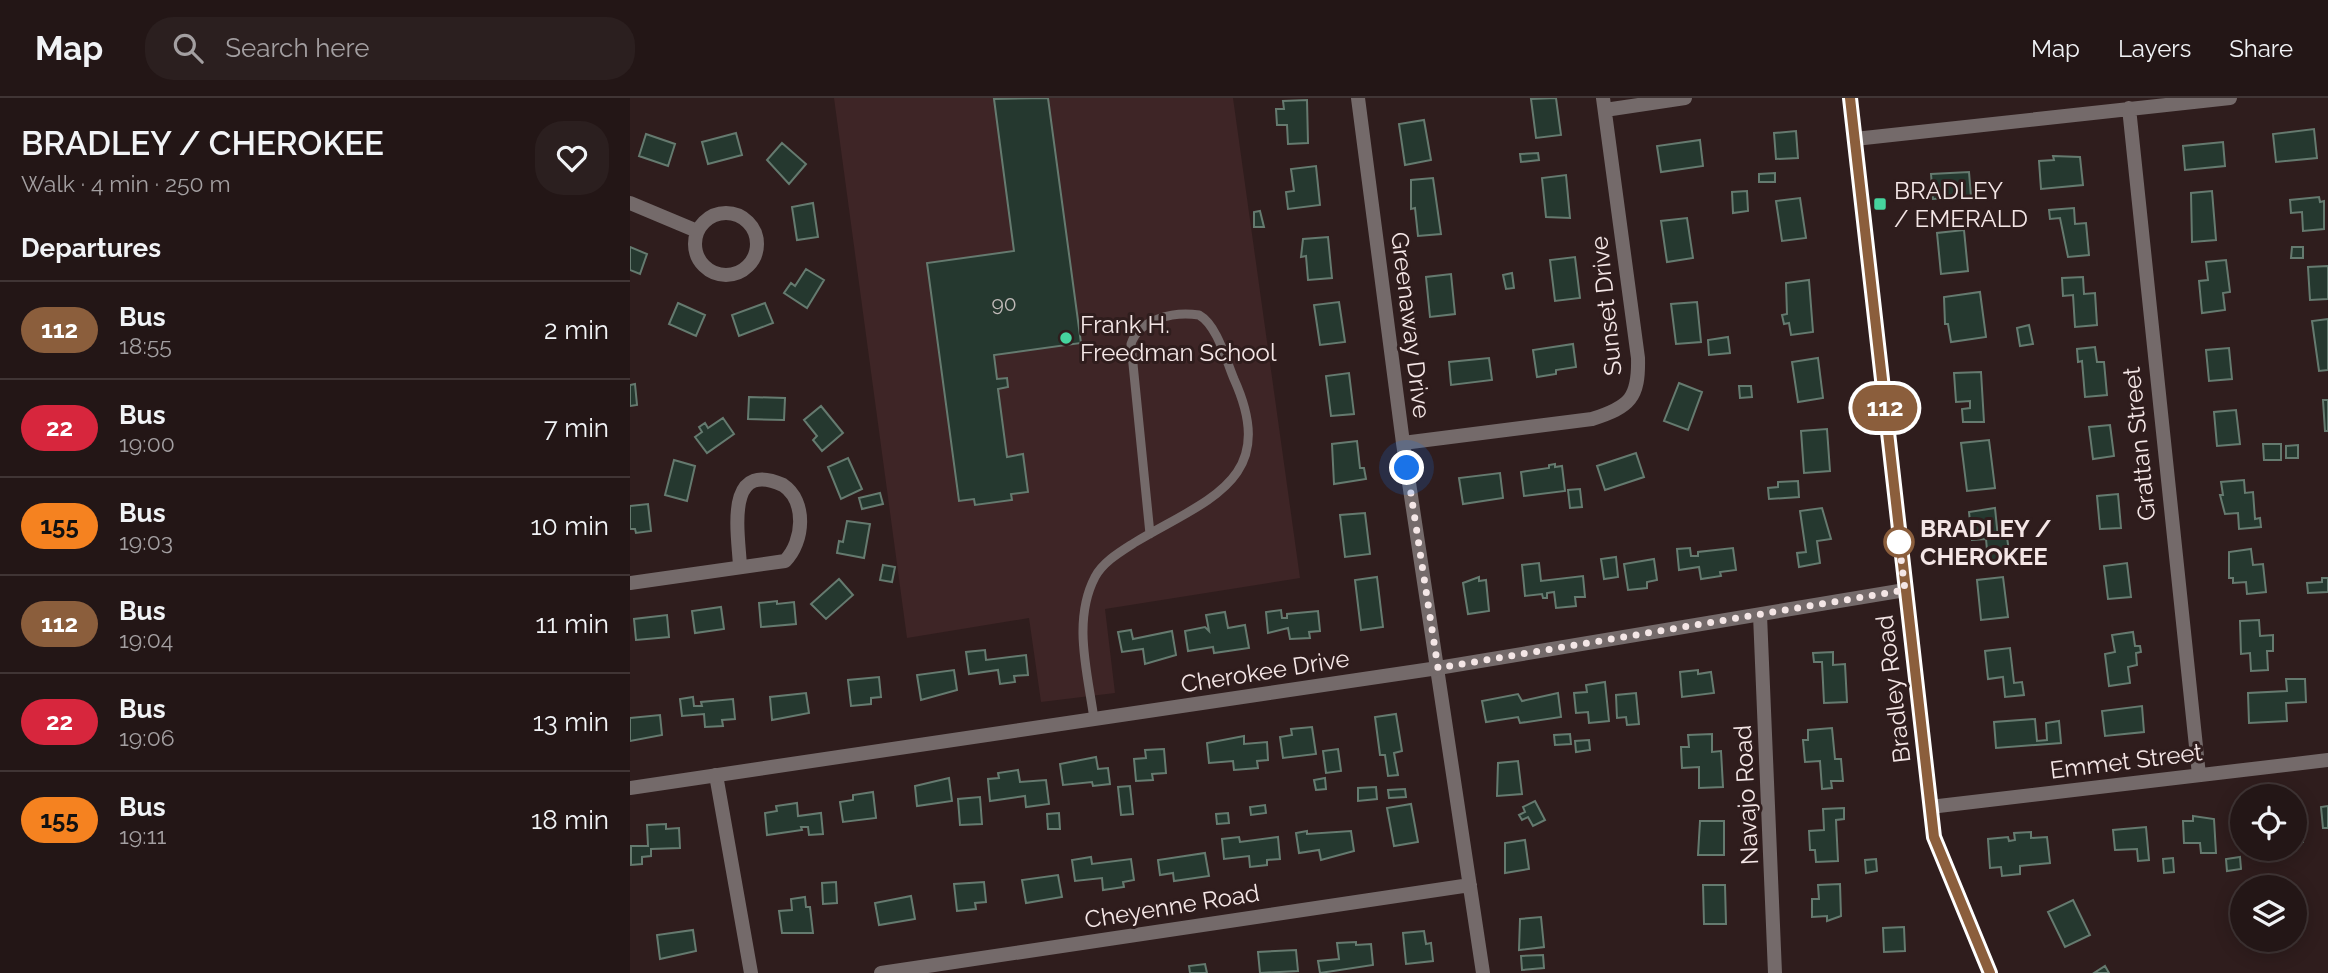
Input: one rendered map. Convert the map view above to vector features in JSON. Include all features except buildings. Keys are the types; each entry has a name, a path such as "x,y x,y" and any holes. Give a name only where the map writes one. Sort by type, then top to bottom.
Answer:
{"main road":[{"name":"Bradley Road","path":"1850,98 1934,837 1990,973"}],"street":[{"name":"Greenaway Drive","path":"1358,98 1403,443 1483,973"},
{"path":"1604,104 1685,98"},
{"path":"1855,139 2230,98"},
{"name":"Sunset Drive","path":"1403,443 1592,419 1615,411 1631,399 1637,384 1638,358 1604,104"},
{"name":"Grattan Street","path":"2129,108 2160,428 2199,775"},
{"path":"630,203 697,231"},
{"path":"714,215 738,215 756,233 756,253 738,273 713,273 702,265 695,252 697,231 714,215"},
{"path":"630,583 785,561 798,546 800,528 796,500 783,485 758,481 749,485 740,495 736,511 740,567"},
{"name":"Cherokee Drive","path":"630,788 1438,668 1905,590"},
{"name":"Navajo Road","path":"1760,615 1775,973"},
{"name":"Emmet Street","path":"1930,807 2328,760"},
{"path":"716,775 751,973"},
{"name":"Cheyenne Road","path":"881,973 1470,885"}],"lane":[{"path":"1094,719 1083,638 1089,592 1096,576 1107,562 1232,484 1247,452 1247,421 1243,398 1210,325 1199,315 1188,314 1144,324 1137,330 1131,344 1150,534"}],"shaded area":[{"name":"Frank H. Freedman School","path":"834,98 1233,98 1300,578 1105,609 1115,693 1041,702 1029,618 907,638"}],"bus line":[{"name":"112","path":"1850,98 1934,837 1990,973"}],"place":[{"name":"BRADLEY / EMERALD","path":"1880,204"},
{"name":"Frank H. Freedman School","path":"1066,338"},
{"name":"BRADLEY / CHEROKEE","path":"1899,542"}],"route":[{"path":"1407,468 1438,668 1905,590 1899,542"}]}
